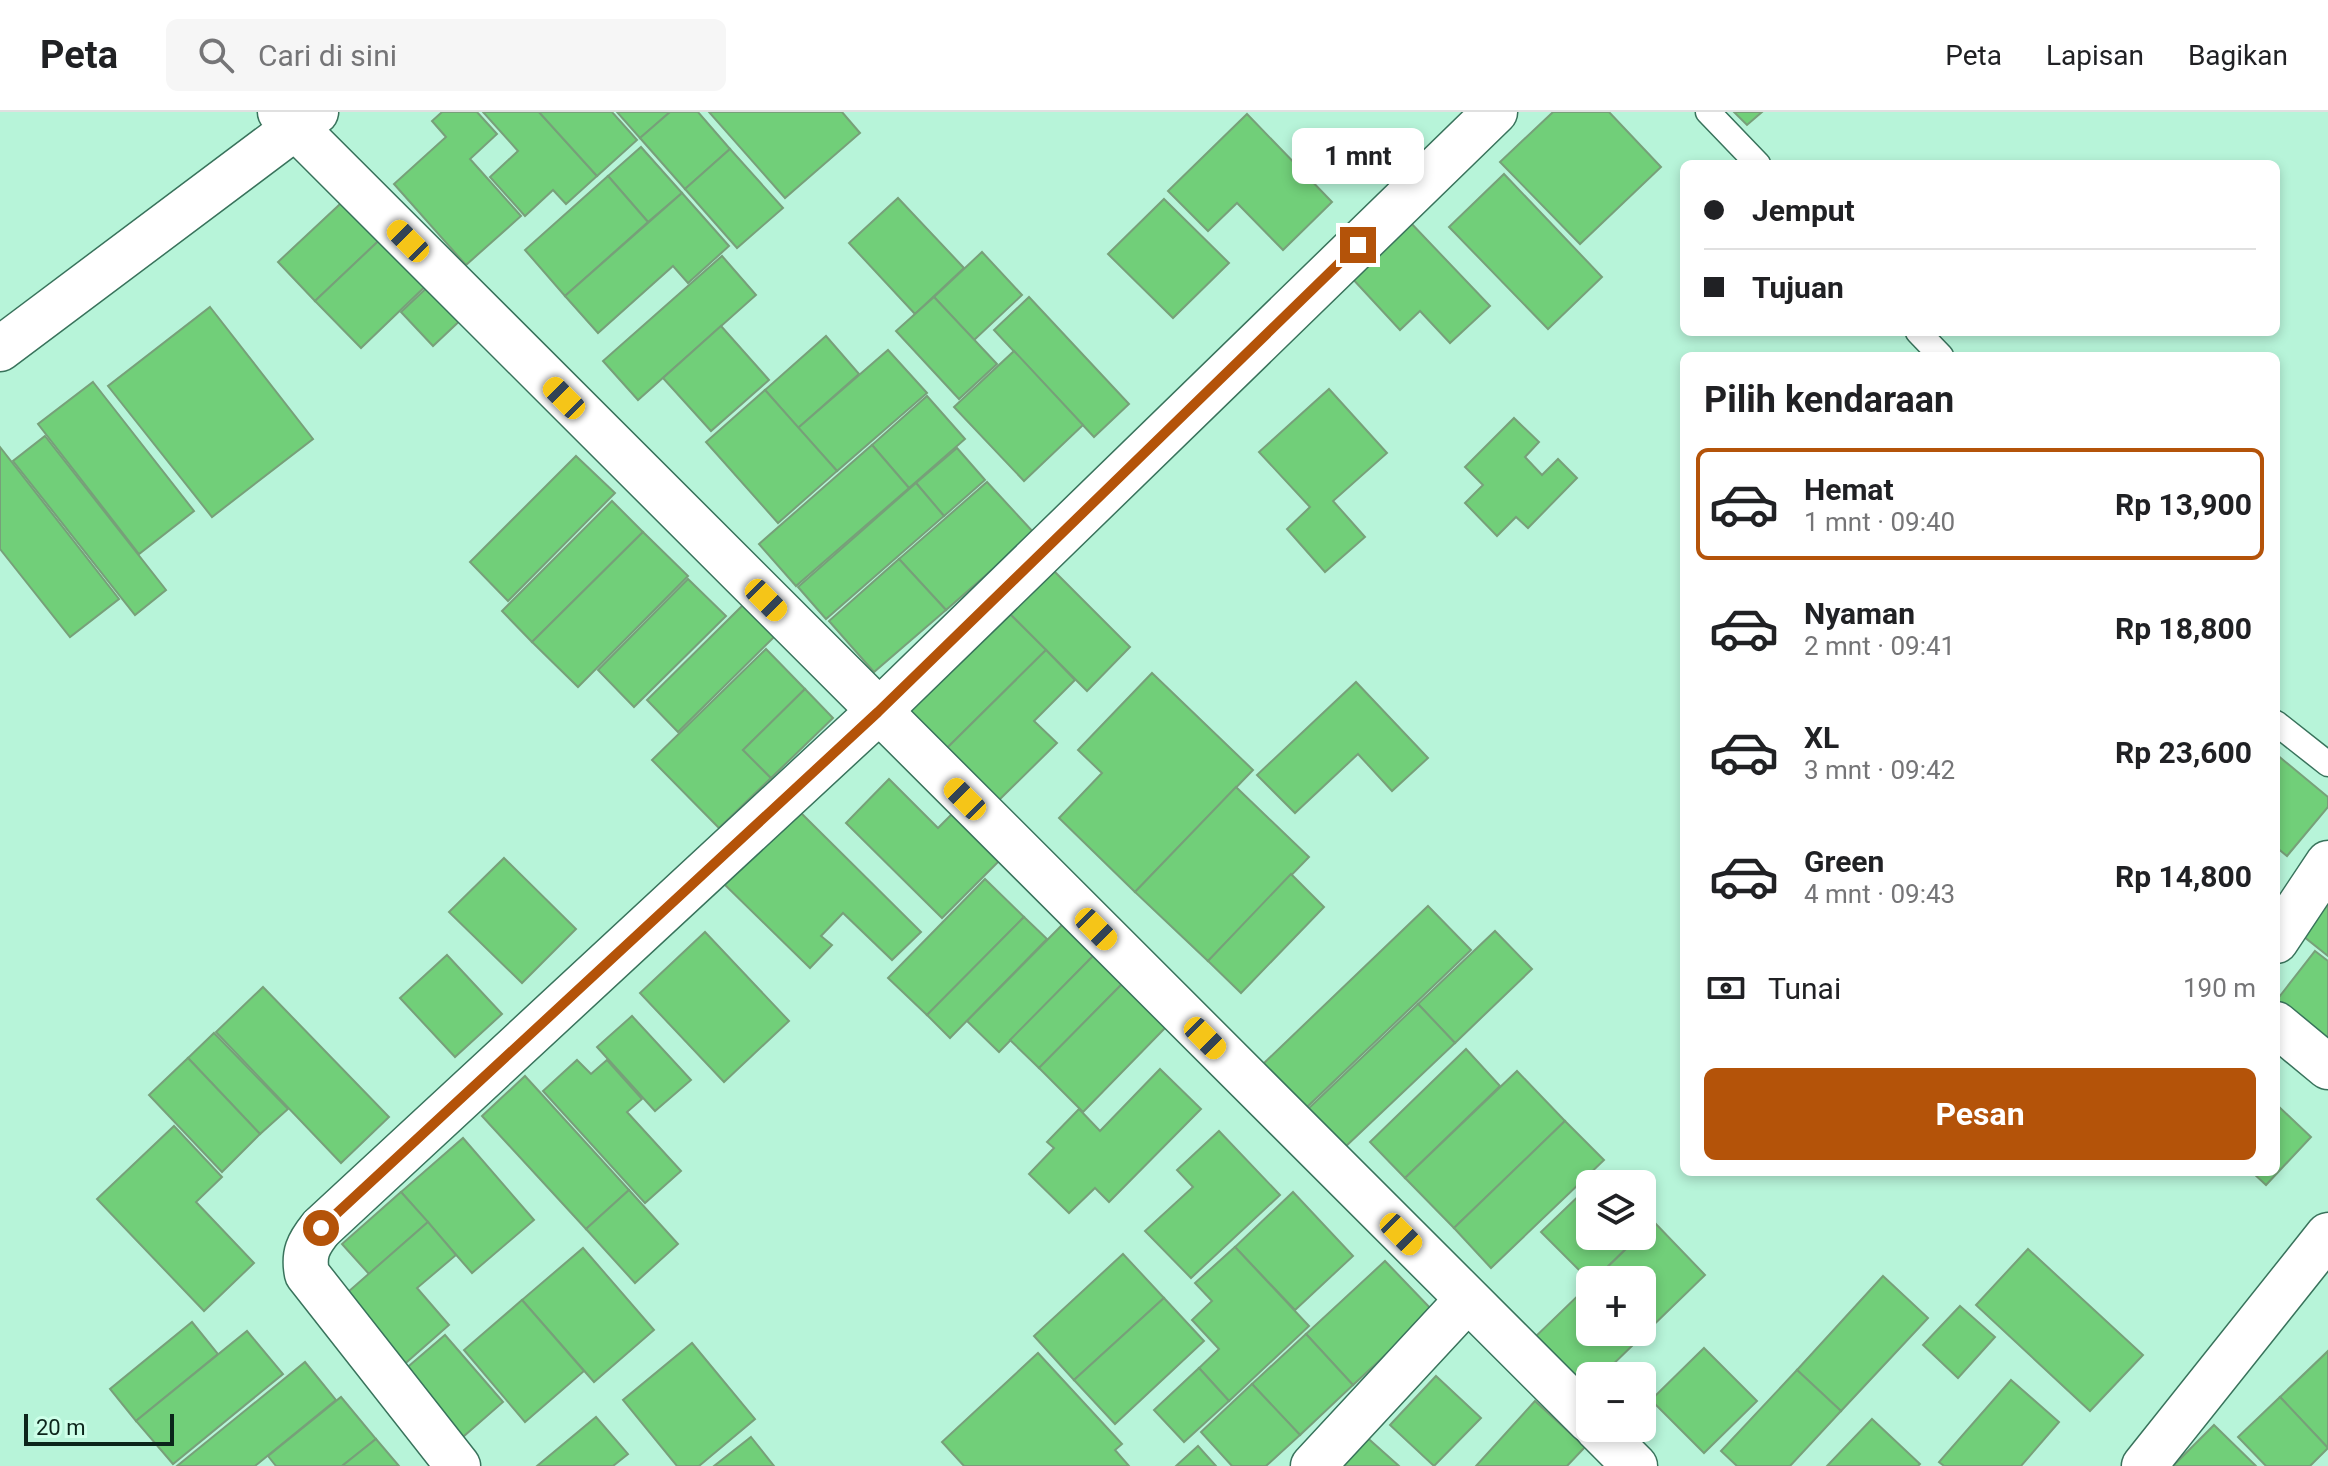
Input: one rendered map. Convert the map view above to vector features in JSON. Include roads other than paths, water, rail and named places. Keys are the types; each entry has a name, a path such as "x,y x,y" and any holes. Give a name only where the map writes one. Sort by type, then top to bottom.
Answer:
{"street":[{"path":"458,1466 307,1274 304,1256 310,1242 321,1228 878,712 1495,112"},
{"path":"0,349 297,118 878,712 1576,1407"},
{"path":"2280,935 2328,863"},
{"path":"2280,1027 2328,1067"},
{"path":"2144,1466 2328,1235"},
{"path":"1313,1466 1467,1300"},
{"path":"1611,1442 1635,1466"}],"lane":[{"path":"1708,112 1754,160"},
{"path":"1922,336 1937,352"},
{"path":"2280,726 2328,764"}]}
